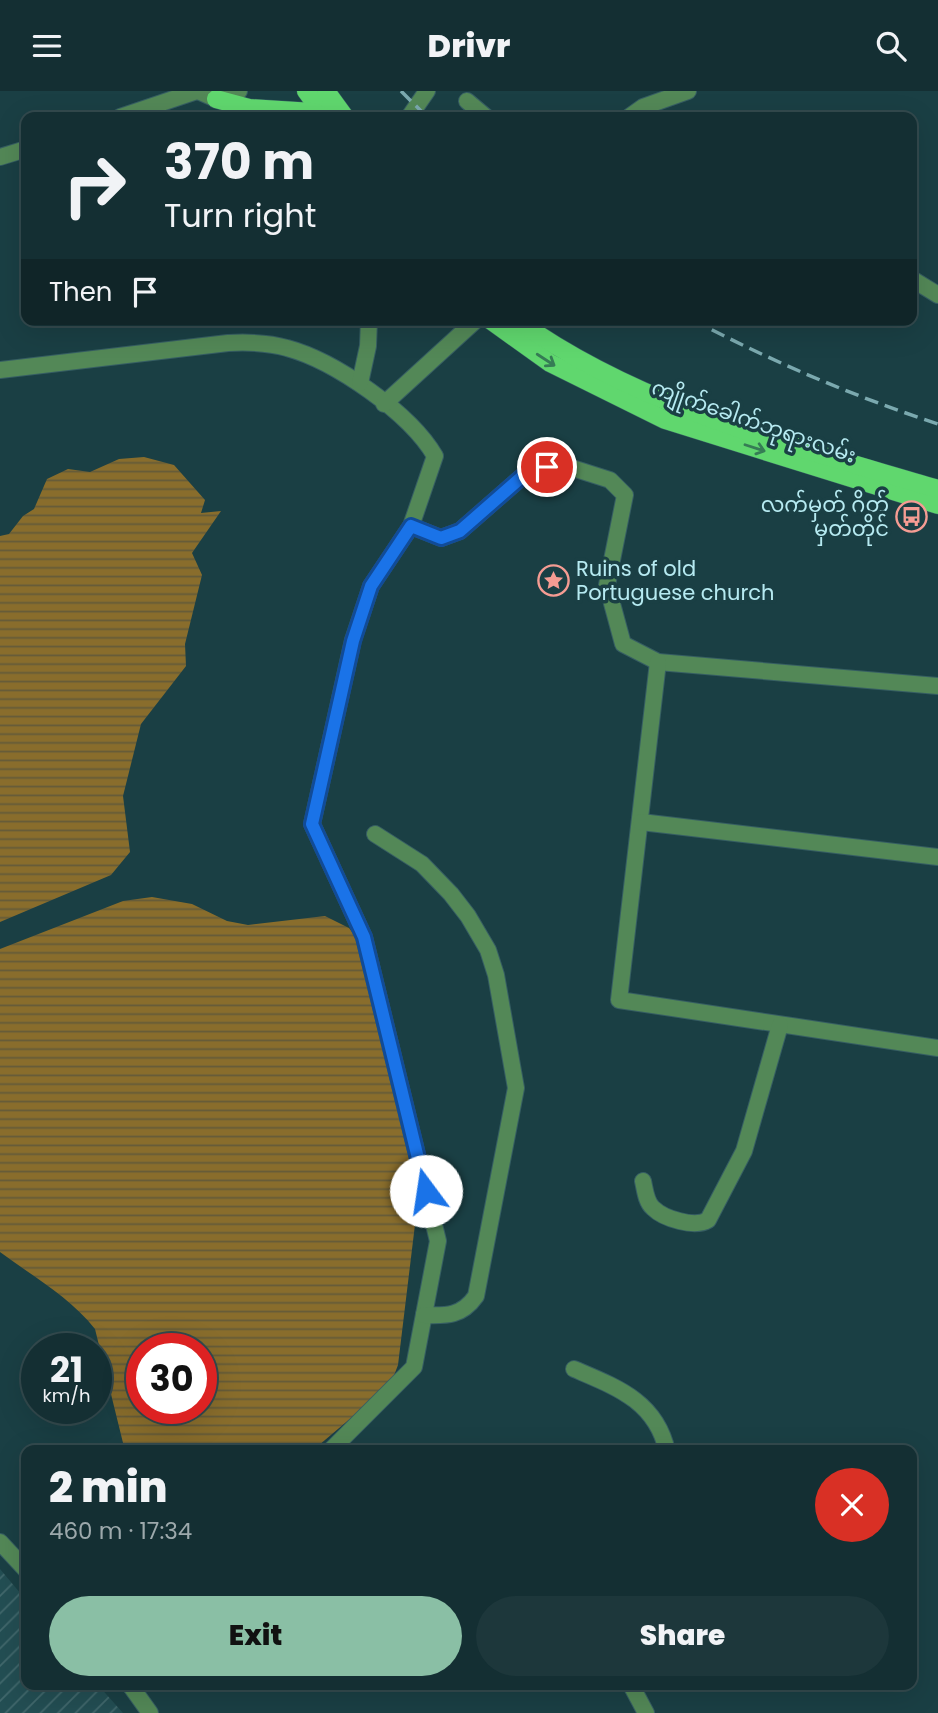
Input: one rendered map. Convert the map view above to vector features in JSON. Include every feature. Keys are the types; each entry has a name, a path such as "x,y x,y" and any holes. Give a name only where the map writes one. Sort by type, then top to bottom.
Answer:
{"main road":[{"path":"306,91 331,107"},
{"path":"216,99 249,108 313,112 331,107"},
{"name":"ကျိုက်ခေါက်ဘုရားလမ်း","path":"499,326 550,363 665,420 938,505"},
{"name":"ကျိုက်ခေါက်ဘုရားလမ်း","path":"525,326 559,350 673,406 938,489"}],"street":[{"path":"135,112 197,91 216,99 239,91"},
{"path":"412,112 427,91"},
{"path":"636,112 688,91"},
{"path":"467,101 480,112"},
{"path":"0,157 21,151"},
{"path":"917,282 938,295"},
{"path":"360,383 368,346 369,326"},
{"path":"384,404 469,326"},
{"path":"0,370 256,341 289,348 360,383 425,439 435,456 411,526 371,586 353,641 312,824 364,937 438,1241 414,1367 338,1445"},
{"path":"411,526 441,538 460,531 532,468 563,465 610,480 625,495 607,585 623,644 658,662 938,686"},
{"path":"658,662 619,1000 938,1048"},
{"path":"641,822 938,857"},
{"path":"375,834 422,864 468,916 494,965 516,1079 476,1296 470,1306 447,1317 424,1315"},
{"path":"643,1181 652,1208 691,1223 702,1224 708,1220 744,1151 780,1025"},
{"path":"574,1369 610,1384 642,1403 664,1435 666,1445"},
{"path":"0,1542 21,1565"},
{"path":"134,1690 150,1713"},
{"path":"634,1690 646,1713"}],"shaded area":[{"path":"144,457 174,465 205,500 201,513 221,511 192,553 202,575 185,644 186,666 141,724 123,796 130,852 111,875 0,922 0,536 9,534 23,516 34,509 47,479 68,469 90,472 119,459"},
{"path":"152,897 192,904 227,921 248,925 325,916 349,928 361,944 413,1172 417,1208 398,1365 393,1378 371,1401 319,1445 124,1445 112,1398 112,1333 96,1333 85,1317 62,1297 0,1252 0,949 123,901"},
{"path":"0,1569 21,1594 21,1690 102,1690 123,1713 0,1713"}],"railway":[{"path":"401,91 422,112"},
{"path":"705,326 814,377 938,424"}],"place":[{"name":"လက်မှတ် ဂိတ် မှတ်တိုင်","path":"912,516"},
{"name":"Ruins of old Portuguese church","path":"553,580"}],"route":[{"path":"426,1191 364,937 312,824 353,641 371,586 411,526 441,538 460,531 532,468 547,467"}]}
